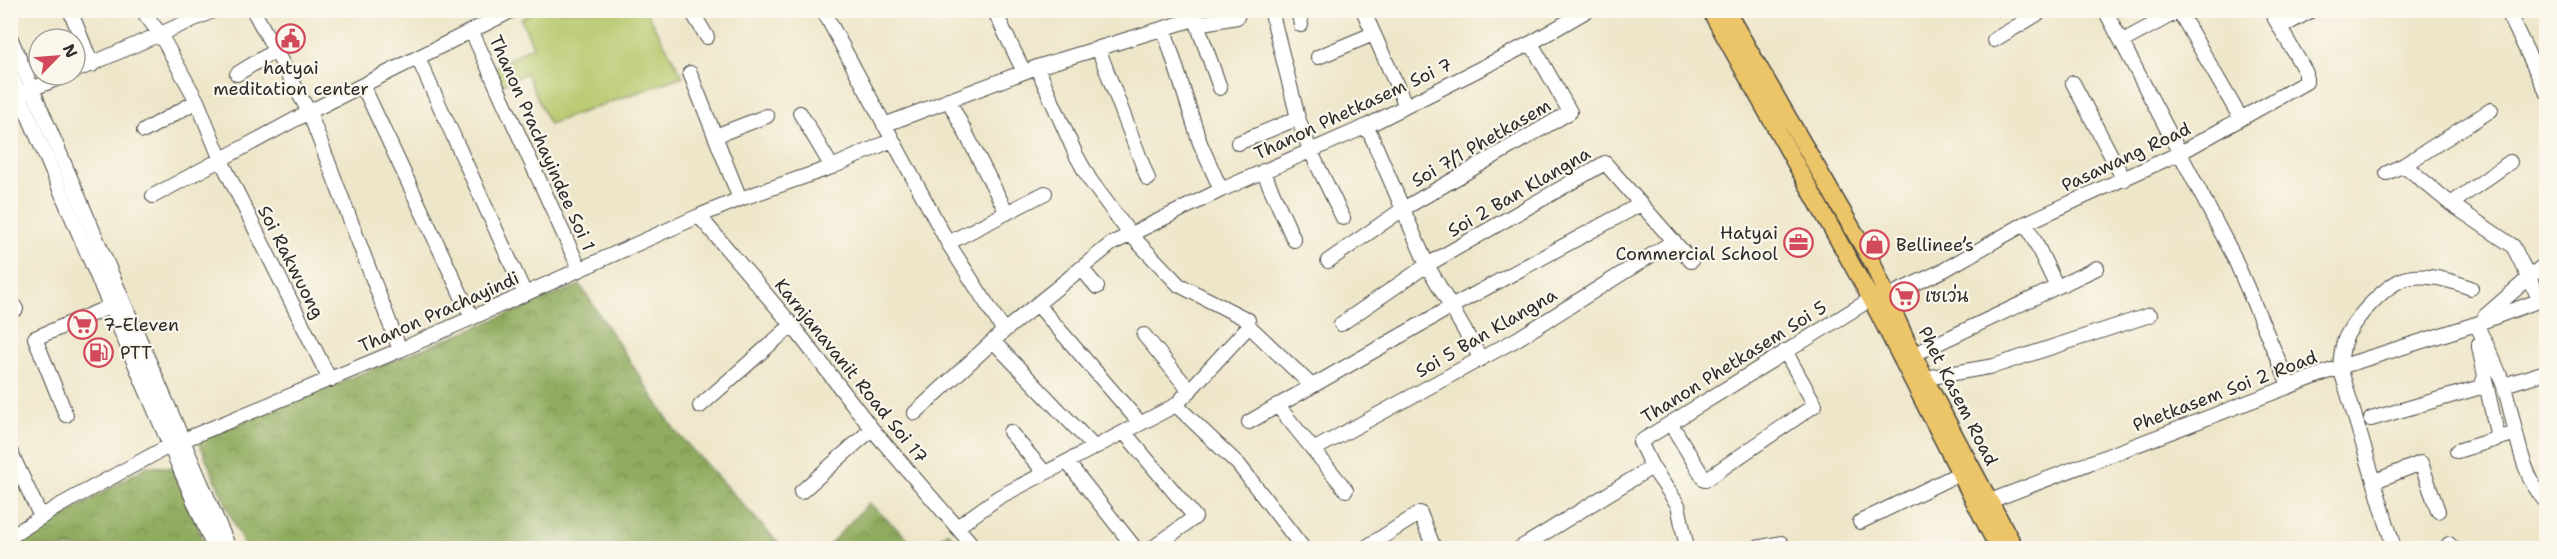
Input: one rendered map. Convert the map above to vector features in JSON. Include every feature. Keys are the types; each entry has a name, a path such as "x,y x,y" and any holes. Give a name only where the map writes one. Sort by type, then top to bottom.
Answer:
{"main road":[{"name":"Phet Kasem Road","path":"1710,10 1730,30 1879,298 1915,354 2015,549"},
{"name":"Phet Kasem Road","path":"1726,10 1730,30"},
{"name":"Phet Kasem Road","path":"1879,298 1958,474 1998,549"}],"street":[{"path":"70,10 92,65"},
{"name":"Soi Rakwuong","path":"142,10 160,34 197,101 221,160 330,380"},
{"path":"87,67 215,10"},
{"path":"253,10 309,112 400,350"},
{"path":"153,196 309,112 513,10"},
{"path":"691,10 707,37"},
{"path":"823,10 948,243 1004,331"},
{"path":"994,10 1031,70 1090,180 1130,234 1179,285 1248,320 1249,326 1311,385"},
{"path":"1271,10 1298,118 1310,150 1343,218"},
{"path":"1298,10 1301,25"},
{"path":"1363,10 1406,106"},
{"name":"Thanon Phetkasem Soi 7","path":"915,413 1004,331 1111,244 1221,190 1367,126 1532,43 1588,10"},
{"path":"1994,40 2044,10"},
{"path":"2105,10 2233,255 2289,385"},
{"name":"Pasawang Road","path":"1879,298 1944,270 2026,223 2180,153 2308,80 2307,73 2270,10"},
{"path":"2280,28 2312,10"},
{"path":"2507,10 2545,84"},
{"path":"2122,42 2179,11 2241,119"},
{"path":"884,125 948,99 1031,70 1164,29 1195,17 1237,17"},
{"path":"1195,17 1220,88"},
{"path":"1164,29 1200,143 1221,190"},
{"name":"Thanon Prachayindee Soi 1","path":"472,32 580,270"},
{"path":"1318,57 1373,34"},
{"path":"10,37 176,443 214,549"},
{"name":"Soi 7/1 Phetkasem","path":"1403,209 1570,112 1532,43"},
{"path":"1098,48 1148,178"},
{"path":"237,74 276,50"},
{"path":"418,58 525,294"},
{"path":"10,73 15,95 109,307 229,549"},
{"path":"690,73 740,199"},
{"path":"2073,83 2124,180"},
{"path":"363,86 472,318"},
{"path":"15,95 32,88"},
{"path":"948,99 1007,213"},
{"path":"144,131 197,101"},
{"path":"2387,173 2404,165 2491,110"},
{"path":"800,113 832,167"},
{"path":"715,136 767,116"},
{"path":"1239,143 1298,118"},
{"path":"1367,126 1427,265 1481,358"},
{"name":"Thanon Prachayindi","path":"10,537 41,517 176,443 400,350 699,216 832,167 892,140"},
{"path":"2451,204 2510,162"},
{"name":"Soi 2 Ban Klangna","path":"1341,324 1427,265 1605,163 1691,261"},
{"path":"2404,165 2451,204 2514,246 2543,299"},
{"path":"1263,171 1293,240"},
{"path":"948,243 1045,193"},
{"path":"1249,422 1451,307 1641,204"},
{"path":"1328,261 1403,209"},
{"name":"Karnjanavanit Road Soi 17","path":"699,216 792,325 872,429 975,549"},
{"path":"2026,223 2057,287"},
{"name":"Soi 5 Ban Klangna","path":"1313,450 1517,339 1674,241"},
{"path":"2546,493 2530,480 2504,386 2476,324 2547,263"},
{"path":"1081,268 1097,287"},
{"path":"1915,354 2097,268"},
{"path":"2394,549 2340,367 2347,334 2361,316 2396,282 2408,278 2424,277 2454,282 2471,288"},
{"name":"Thanon Phetkasem Soi 5","path":"1652,467 1640,442 1785,351 1879,298"},
{"name":"Phetkasem Soi 2 Road","path":"1990,501 2289,385 2476,324 2543,299"},
{"path":"1037,304 1140,423"},
{"path":"66,415 35,339 109,307"},
{"path":"1926,378 1994,366 2150,315"},
{"path":"700,406 792,325"},
{"path":"957,527 999,497 1176,405 1249,326"},
{"path":"1144,335 1190,391"},
{"path":"993,341 1094,447"},
{"path":"2484,342 2479,344 2479,347 2498,438"},
{"path":"1671,424 1706,480 1815,405 1785,351"},
{"path":"2504,386 2547,372"},
{"path":"2371,419 2478,388 2483,385 2485,379"},
{"path":"1176,405 1239,465 1304,549"},
{"path":"1278,405 1346,490"},
{"path":"801,492 872,429"},
{"path":"1010,432 1045,473"},
{"path":"1124,432 1195,517 1153,549"},
{"path":"2457,451 2517,433"},
{"path":"10,451 41,517"},
{"path":"1067,462 1135,549"},
{"path":"2375,481 2421,463 2438,512"},
{"path":"1520,548 1652,467 1678,505 1687,549"},
{"path":"1860,522 1958,474"},
{"path":"1365,549 1420,513 1434,549"},
{"path":"1755,549 1781,543"}],"green space":[{"path":"645,10 683,76 549,124 526,73 501,85 490,70 533,46 521,19 536,11"},
{"path":"580,285 676,432 783,548 245,548 198,440"},
{"path":"147,466 173,468 207,548 11,548"},
{"path":"869,503 918,548 826,548"},
{"path":"948,532 960,548 927,548"}],"place":[{"name":"hatyai meditation center","path":"291,39"},
{"name":"Hatyai Commercial School","path":"1799,243"},
{"name":"Bellinee’s","path":"1875,245"},
{"name":"เซเว่น","path":"1904,296"},
{"name":"7-Eleven","path":"82,325"},
{"name":"PTT","path":"99,353"}]}
